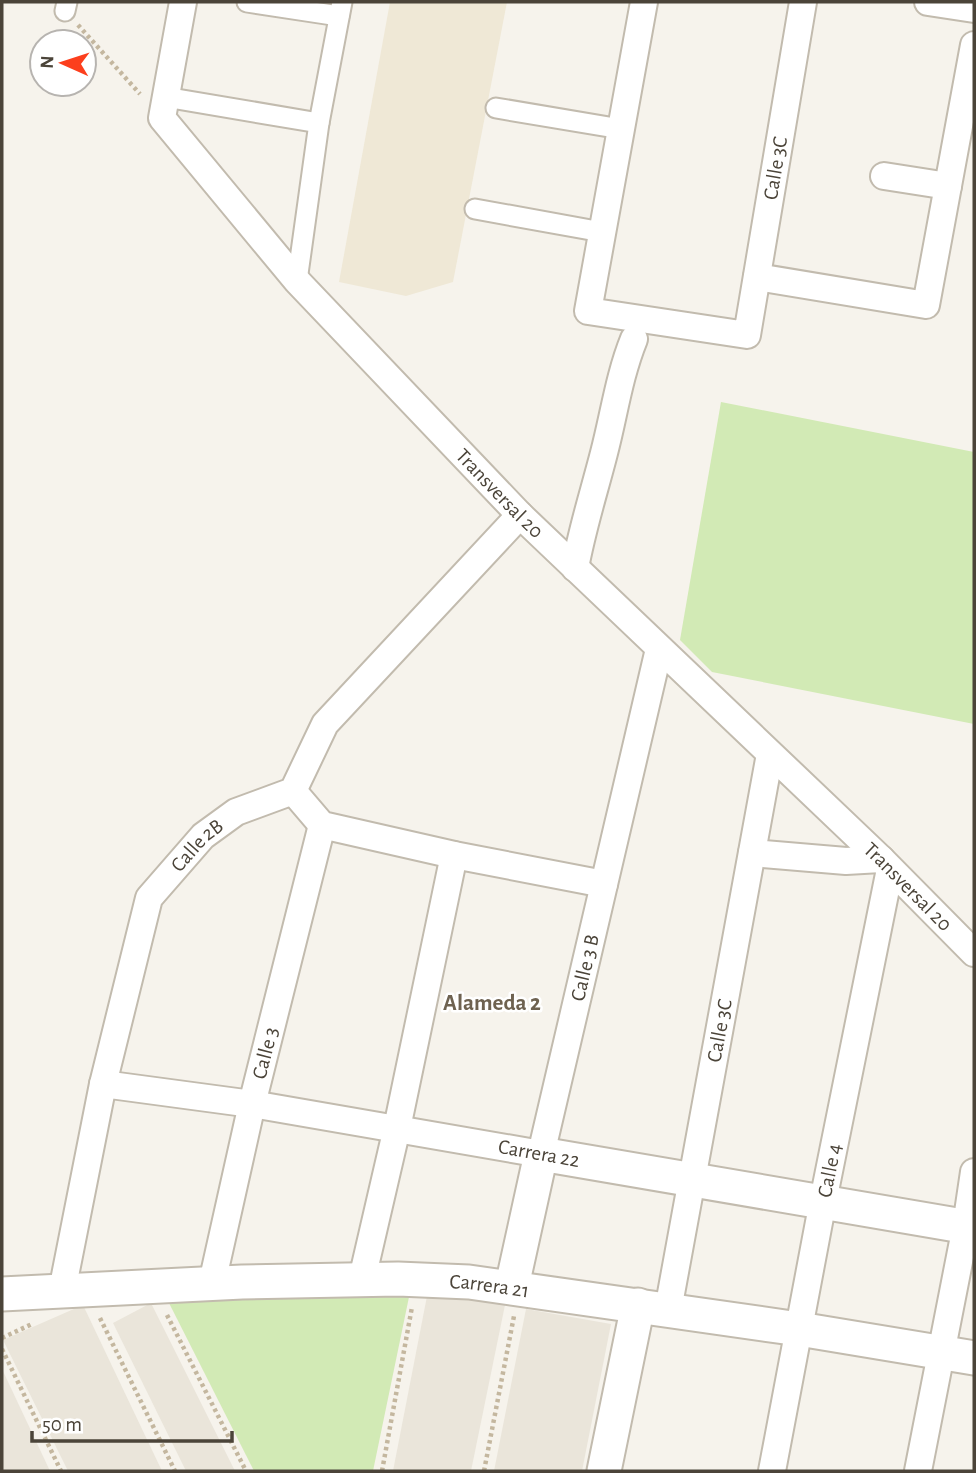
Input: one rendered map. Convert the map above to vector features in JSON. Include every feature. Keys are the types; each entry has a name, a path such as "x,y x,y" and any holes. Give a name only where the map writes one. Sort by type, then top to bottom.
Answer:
{"street":[{"path":"183,2 164,107 319,123"},
{"path":"247,2 340,9 319,123 297,281"},
{"path":"475,209 602,232 645,2"},
{"name":"Calle 3C","path":"602,232 588,311 747,335 803,2"},
{"path":"930,2 974,9"},
{"path":"757,277 926,305 974,45"},
{"name":"Transversal 20","path":"164,107 297,281 520,515 886,864 974,953"},
{"path":"496,108 621,129"},
{"path":"884,176 948,186"},
{"path":"575,568 622,375 634,339"},
{"path":"520,515 325,724 293,791 322,825 454,855 604,884"},
{"name":"Calle 3 B","path":"516,1287 541,1154 659,649"},
{"name":"Calle 3C","path":"604,1471 692,1179 770,754"},
{"name":"Calle 2B","path":"74,1290 103,1084 149,898 204,836 236,812 293,791"},
{"name":"Calle 3","path":"212,1283 252,1104 322,825"},
{"path":"752,853 886,864"},
{"path":"362,1279 397,1128 454,855"},
{"name":"Calle 4","path":"772,1471 886,864"},
{"name":"Carrera 22","path":"103,1084 252,1104 970,1227"},
{"path":"918,1471 941,1353 970,1227 974,1172"},
{"name":"Carrera 21","path":"2,1294 212,1283 417,1279 516,1287 974,1358"}],"path":[{"path":"66,6 164,107"},
{"path":"382,1471 417,1279"},
{"path":"152,1286 246,1471"},
{"path":"484,1471 516,1287"},
{"path":"74,1290 175,1471"},
{"path":"2,1349 61,1471"}],"shaded area":[{"path":"390,2 507,2 453,282 406,296 339,282"},
{"path":"428,1291 505,1305 471,1471 393,1471"},
{"path":"151,1303 235,1471 186,1471 113,1323"},
{"path":"83,1305 162,1471 68,1471 3,1340"},
{"path":"526,1309 611,1324 582,1471 494,1471"},
{"path":"2,1369 50,1471 2,1471"}],"green space":[{"path":"721,402 974,452 974,724 712,672 680,640"},
{"path":"236,1296 409,1297 373,1471 254,1471 169,1303"}],"district":[{"name":"Alameda 2","path":"492,1002"}]}
